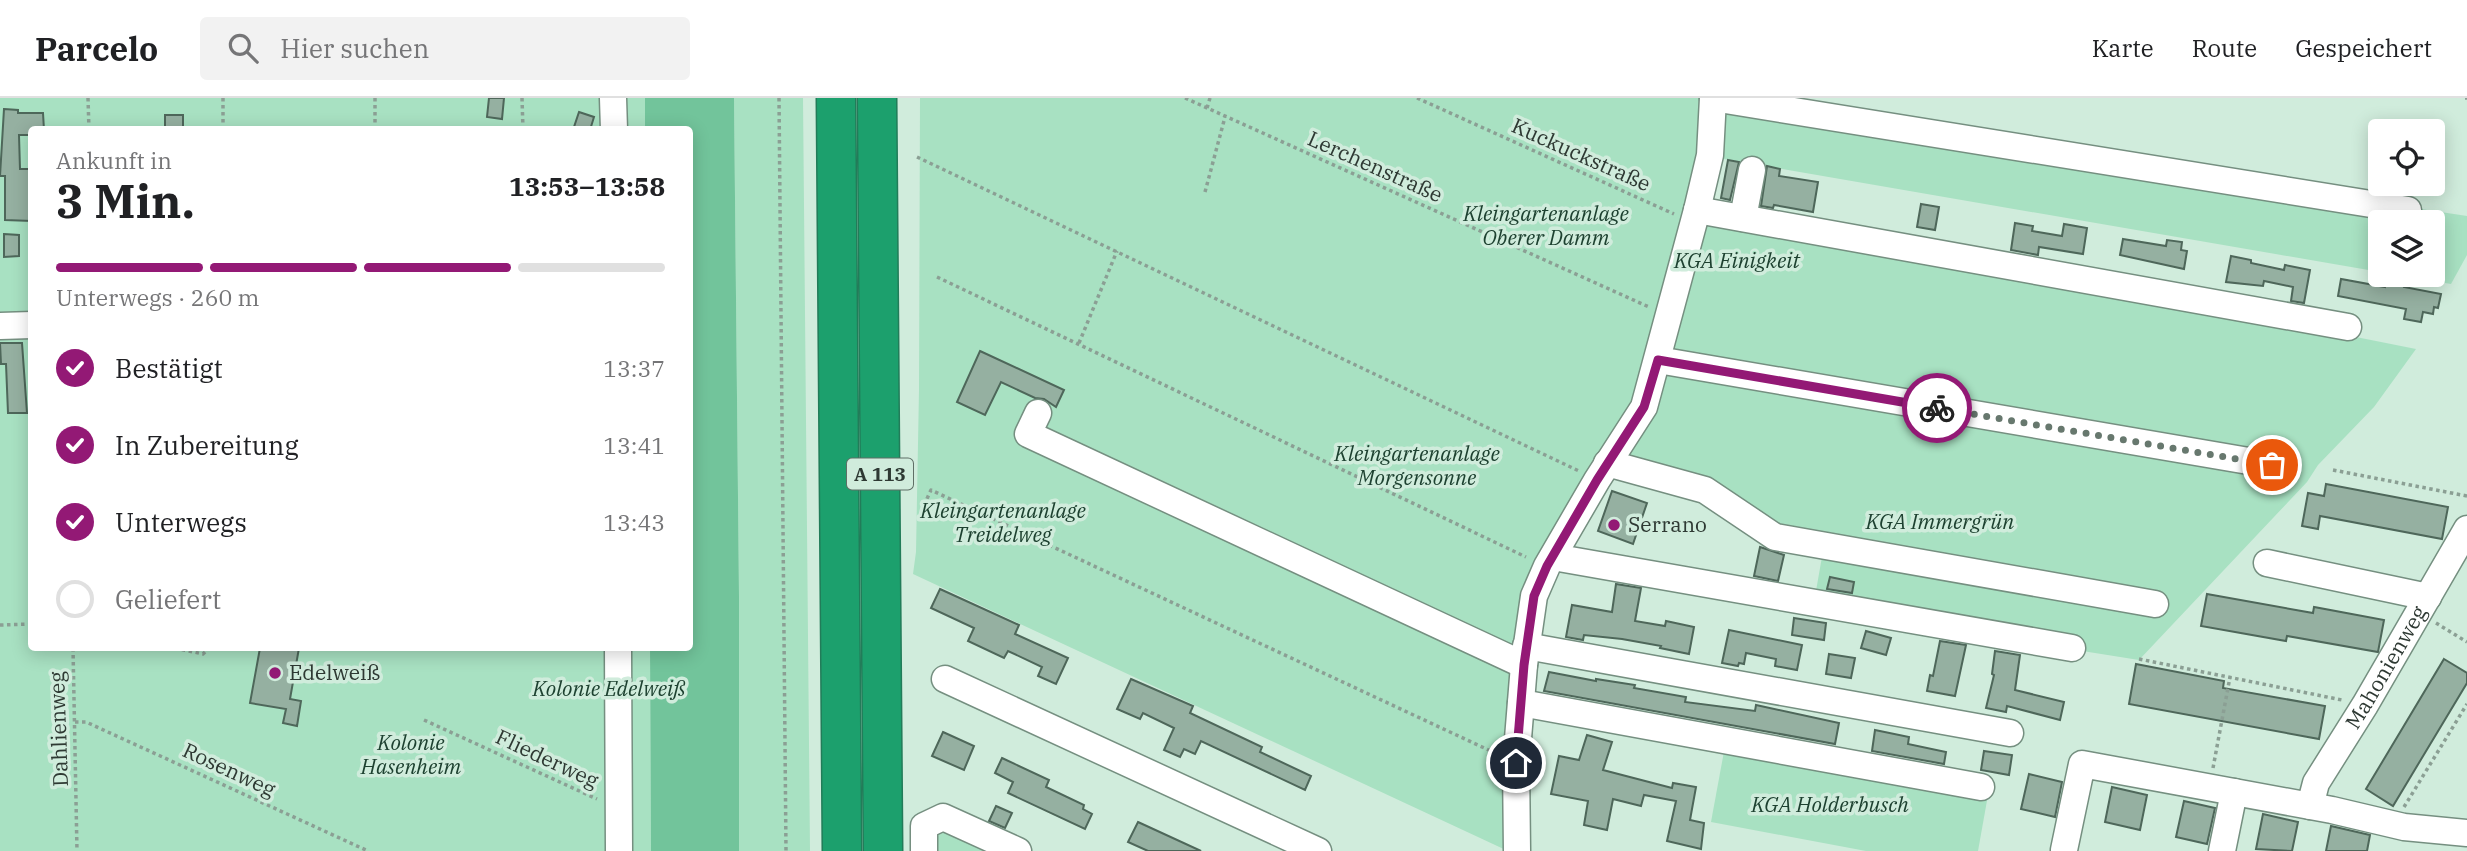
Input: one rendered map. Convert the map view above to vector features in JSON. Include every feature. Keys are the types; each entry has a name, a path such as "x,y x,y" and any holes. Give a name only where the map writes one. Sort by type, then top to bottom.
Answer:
{"highway":[{"name":"A 113","path":"836,98 842,851"},
{"name":"A 113","path":"877,98 884,851"}],"street":[{"path":"614,98 614,126"},
{"path":"1517,851 1516,763 1525,655 1534,596 1550,561 1644,407 1710,155 1713,98 2408,210"},
{"path":"1743,218 1752,170"},
{"path":"1695,217 1743,218 2348,327"},
{"path":"0,326 28,325"},
{"path":"1658,360 2272,465"},
{"path":"1038,413 1028,434 1525,655 2010,733"},
{"path":"1602,472 1705,491 1775,537 2155,604"},
{"name":"Mahonienweg","path":"2310,806 2316,783 2365,705 2467,529"},
{"path":"1550,561 2072,648"},
{"path":"2267,564 2423,604"},
{"path":"618,651 620,851"},
{"path":"945,679 1318,851"},
{"path":"1521,703 1981,786"},
{"path":"2064,850 2082,764 2310,806 2399,834 2467,833"},
{"path":"2221,789 2222,851"},
{"path":"924,851 924,827 943,817 1018,851"}],"path":[{"path":"88,98 89,126"},
{"path":"223,98 223,126"},
{"path":"375,98 375,126"},
{"path":"522,98 523,126"},
{"path":"779,98 786,851"},
{"name":"Lerchenstraße","path":"1185,98 1668,316"},
{"path":"1206,108 1210,98"},
{"name":"Kuckuckstraße","path":"1417,98 1695,217"},
{"path":"1205,191 1225,117"},
{"path":"917,157 1602,472"},
{"path":"1079,343 1117,251"},
{"path":"937,277 1550,561"},
{"path":"2333,470 2467,496"},
{"path":"924,505 931,490 1516,763"},
{"path":"2423,604 2467,642"},
{"path":"0,625 28,624"},
{"name":"Dahlienweg","path":"73,651 77,851"},
{"path":"189,651 203,654 206,651"},
{"path":"2139,659 2365,705"},
{"path":"2221,789 2230,677"},
{"path":"2399,834 2467,704"},
{"name":"Fliederweg","path":"424,720 609,805 619,804"},
{"name":"Rosenweg","path":"75,722 86,722 368,851"}],"green space":[{"name":"Kolonie Hasenheim","path":"0,98 645,98 645,126 28,126 28,651 650,651 651,851 0,851"},
{"path":"734,98 803,98 810,851 739,851"},
{"path":"920,98 1701,98 1698,162 1642,373 1629,407 1543,548 1525,584 1505,747 1508,851 913,574 916,552 919,390"},
{"path":"1722,103 2427,210 2368,210 2368,270 1718,158"},
{"path":"2445,213 2467,216 2467,255 2451,284 2445,283"},
{"path":"1705,218 2416,349 2374,407 2139,660 1813,608 1823,551 1619,460 1654,406 1664,383"},
{"name":"KGA Holderbusch","path":"1725,746 1988,795 1978,851 1866,851 1711,822"},
{"path":"919,813 1000,851 919,851"}],"shaded area":[{"path":"645,98 734,98 739,851 651,851 650,651 693,651 693,126 645,126"}],"building":[{"path":"489,98 504,98 502,119 487,117"},
{"path":"4,109 18,110 18,113 43,113 44,126 28,126 28,135 19,135 20,169 28,169 28,221 5,220 5,176 0,176"},
{"path":"579,112 594,117 591,126 574,126"},
{"path":"165,115 183,115 183,126 165,126"},
{"path":"1728,160 1739,162 1730,200 1721,198"},
{"path":"1767,166 1780,169 1779,176 1818,182 1813,212 1774,205 1773,208 1761,206"},
{"path":"1921,204 1939,207 1935,230 1917,227"},
{"path":"2015,223 2033,226 2032,231 2062,236 2064,224 2087,228 2083,254 2039,247 2038,255 2011,250"},
{"path":"4,234 19,235 19,256 4,257"},
{"path":"2123,239 2166,246 2167,240 2182,242 2181,250 2187,251 2184,269 2120,255"},
{"path":"2231,256 2284,270 2285,265 2310,270 2304,303 2291,301 2293,287 2264,281 2263,286 2226,282"},
{"path":"2341,279 2368,284 2368,287 2404,287 2441,294 2438,308 2434,307 2433,314 2423,312 2421,322 2404,319 2406,309 2338,296"},
{"path":"0,343 22,343 27,413 8,413 6,364 1,364"},
{"path":"980,351 1064,390 1056,407 1044,399 1035,398 1001,382 985,415 957,402"},
{"path":"2326,484 2448,507 2442,539 2320,516 2318,529 2302,526 2308,493 2324,496"},
{"path":"1612,491 1647,503 1633,544 1598,531"},
{"path":"1760,547 1784,555 1778,581 1754,576"},
{"path":"1830,577 1854,582 1852,593 1827,589"},
{"path":"1616,584 1641,588 1635,621 1665,626 1666,621 1694,627 1689,654 1622,639 1584,635 1583,640 1566,637 1572,605 1612,612"},
{"path":"940,589 1019,625 1015,634 1068,658 1056,684 1038,676 1042,667 1008,651 1004,658 968,641 974,628 931,608"},
{"path":"2207,594 2313,613 2314,607 2384,620 2378,652 2287,636 2286,641 2201,626"},
{"path":"1794,618 1826,623 1824,640 1792,635"},
{"path":"1729,630 1802,645 1797,670 1775,666 1776,659 1746,653 1744,664 1739,663 1738,666 1722,663"},
{"path":"1866,631 1891,638 1886,655 1861,648"},
{"path":"1940,641 1966,645 1955,696 1927,691"},
{"name":"Edelweiß","path":"259,651 298,651 290,699 301,701 297,726 283,723 286,709 250,703"},
{"path":"1995,651 2020,655 2015,690 2064,702 2060,720 2007,706 2006,712 1986,708 1994,675"},
{"path":"1829,654 1855,658 1851,678 1826,674"},
{"path":"2444,659 2467,673 2467,683 2393,806 2366,789"},
{"path":"2136,664 2224,681 2223,688 2325,706 2319,739 2129,704"},
{"path":"1549,672 1635,685 1634,688 1686,697 1685,702 1755,711 1756,705 1839,723 1835,744 1544,691"},
{"path":"1131,679 1193,706 1190,713 1262,747 1260,752 1311,776 1305,790 1201,741 1195,754 1184,749 1180,757 1164,750 1174,728 1143,713 1140,719 1117,709"},
{"path":"1875,730 1909,737 1908,744 1946,752 1944,764 1872,751"},
{"path":"943,732 974,746 964,770 932,756"},
{"path":"1587,735 1612,742 1603,770 1672,788 1673,783 1696,787 1690,820 1704,823 1701,849 1667,841 1676,801 1644,795 1641,806 1613,799 1607,830 1584,825 1588,801 1551,794 1559,756 1579,760"},
{"path":"1984,751 2012,755 2009,775 1981,770"},
{"path":"1002,758 1049,780 1046,787 1084,805 1083,809 1092,814 1085,829 1008,793 1013,782 995,773"},
{"path":"2029,774 2062,782 2055,817 2021,809"},
{"path":"2112,787 2147,795 2140,830 2105,822"},
{"path":"2184,801 2215,808 2207,844 2176,837"},
{"path":"996,806 1012,813 1005,828 989,821"},
{"path":"2263,814 2298,822 2292,851 2256,849"},
{"path":"1138,822 1201,851 1148,851 1128,842"},
{"path":"2331,826 2370,835 2367,851 2326,851"}],"way so far":[{"path":"1937,408 2272,465"}],"place":[{"name":"Serrano","path":"1614,525"},
{"name":"Edelweiß","path":"275,673"}],"route":[{"path":"1516,763 1524,665 1534,596 1547,566 1597,480 1644,407 1658,360 1937,408"}],"park label":[{"name":"Kleingartenanlage Oberer Damm","path":"1546,226"},
{"name":"KGA Einigkeit","path":"1737,261"},
{"name":"Kleingartenanlage Morgensonne","path":"1417,466"},
{"name":"KGA Immergrün","path":"1940,522"},
{"name":"Kleingartenanlage Treidelweg","path":"1003,523"},
{"name":"Kolonie Edelweiß","path":"609,689"}]}
